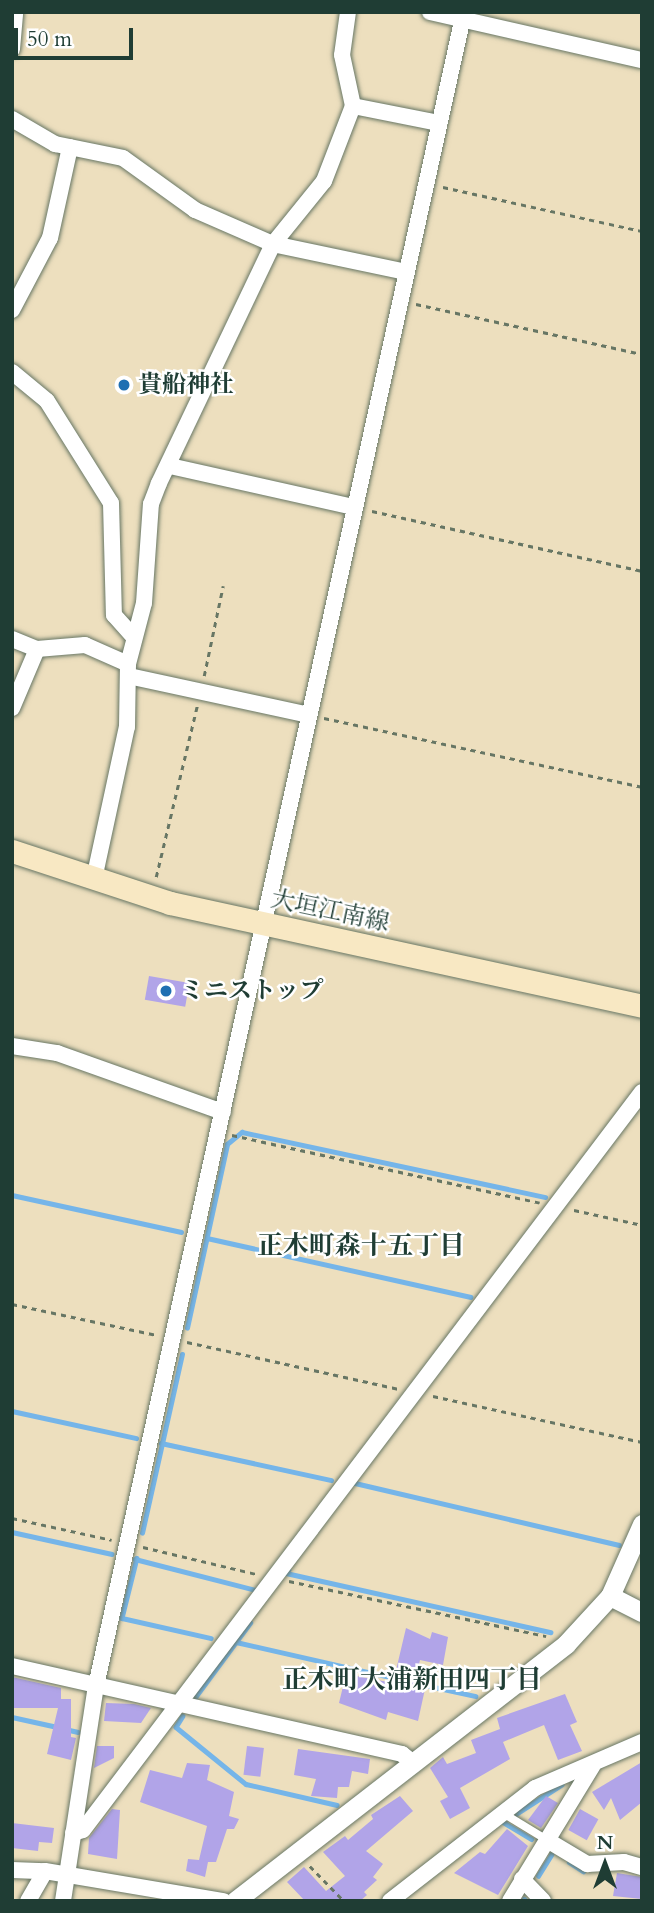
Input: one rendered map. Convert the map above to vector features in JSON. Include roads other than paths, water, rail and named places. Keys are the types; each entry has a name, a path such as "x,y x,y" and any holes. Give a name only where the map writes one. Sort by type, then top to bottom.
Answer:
{"main road":[{"name":"大垣江南線","path":"12,851 151,897 642,1006"}],"street":[{"path":"12,49 15,12"},
{"path":"94,879 127,727 129,670 134,637 144,603 150,505 273,244 324,181 353,106 342,55 348,12"},
{"path":"430,12 463,16 642,60"},
{"path":"63,1901 96,1686 463,16"},
{"path":"353,106 439,123"},
{"path":"12,119 70,147 123,158 195,210 273,244 406,272"},
{"path":"12,310 50,238 70,147"},
{"path":"12,372 47,401 77,442 111,503 114,615 134,637"},
{"path":"170,466 354,507"},
{"path":"12,639 37,649 85,645 129,670 200,690 309,715"},
{"path":"12,708 37,649"},
{"path":"12,1046 57,1053 223,1112"},
{"path":"73,1833 83,1830 642,1092"},
{"path":"235,1901 295,1851 566,1644 610,1595 642,1524"},
{"path":"610,1595 642,1612"},
{"path":"12,1666 402,1754 413,1763"},
{"path":"390,1901 536,1788 642,1742"},
{"path":"510,1901 593,1765"},
{"path":"547,1840 587,1864 624,1862 642,1867"},
{"path":"12,1870 45,1871 223,1901"},
{"path":"28,1901 45,1871"},
{"path":"523,1879 543,1901"}],"lane":[{"path":"502,1812 547,1840"}],"waterway":[{"path":"187,1328 227,1144 242,1132 545,1197"},
{"path":"12,1195 181,1232"},
{"path":"207,1238 470,1297"},
{"path":"142,1533 182,1354"},
{"path":"12,1411 136,1438"},
{"path":"161,1443 331,1480"},
{"path":"355,1483 619,1545"},
{"path":"12,1532 112,1554"},
{"path":"137,1558 122,1618 211,1638"},
{"path":"135,1559 256,1590"},
{"path":"289,1570 286,1573 551,1632"},
{"path":"193,1700 250,1623"},
{"path":"236,1642 399,1679"},
{"path":"411,1682 475,1696"},
{"path":"183,1716 176,1727 246,1784 337,1805"},
{"path":"12,1717 57,1727"},
{"path":"65,1729 78,1732"},
{"path":"516,1814 561,1785"},
{"path":"503,1822 531,1839"},
{"path":"538,1876 551,1855"},
{"path":"569,1862 583,1871"}],"place":[{"name":"貴船神社","path":"124,385"},
{"name":"ミニストップ","path":"166,991"}],"district":[{"name":"正木町森十五丁目","path":"361,1246"},
{"name":"正木町大浦新田四丁目","path":"412,1680"}]}
